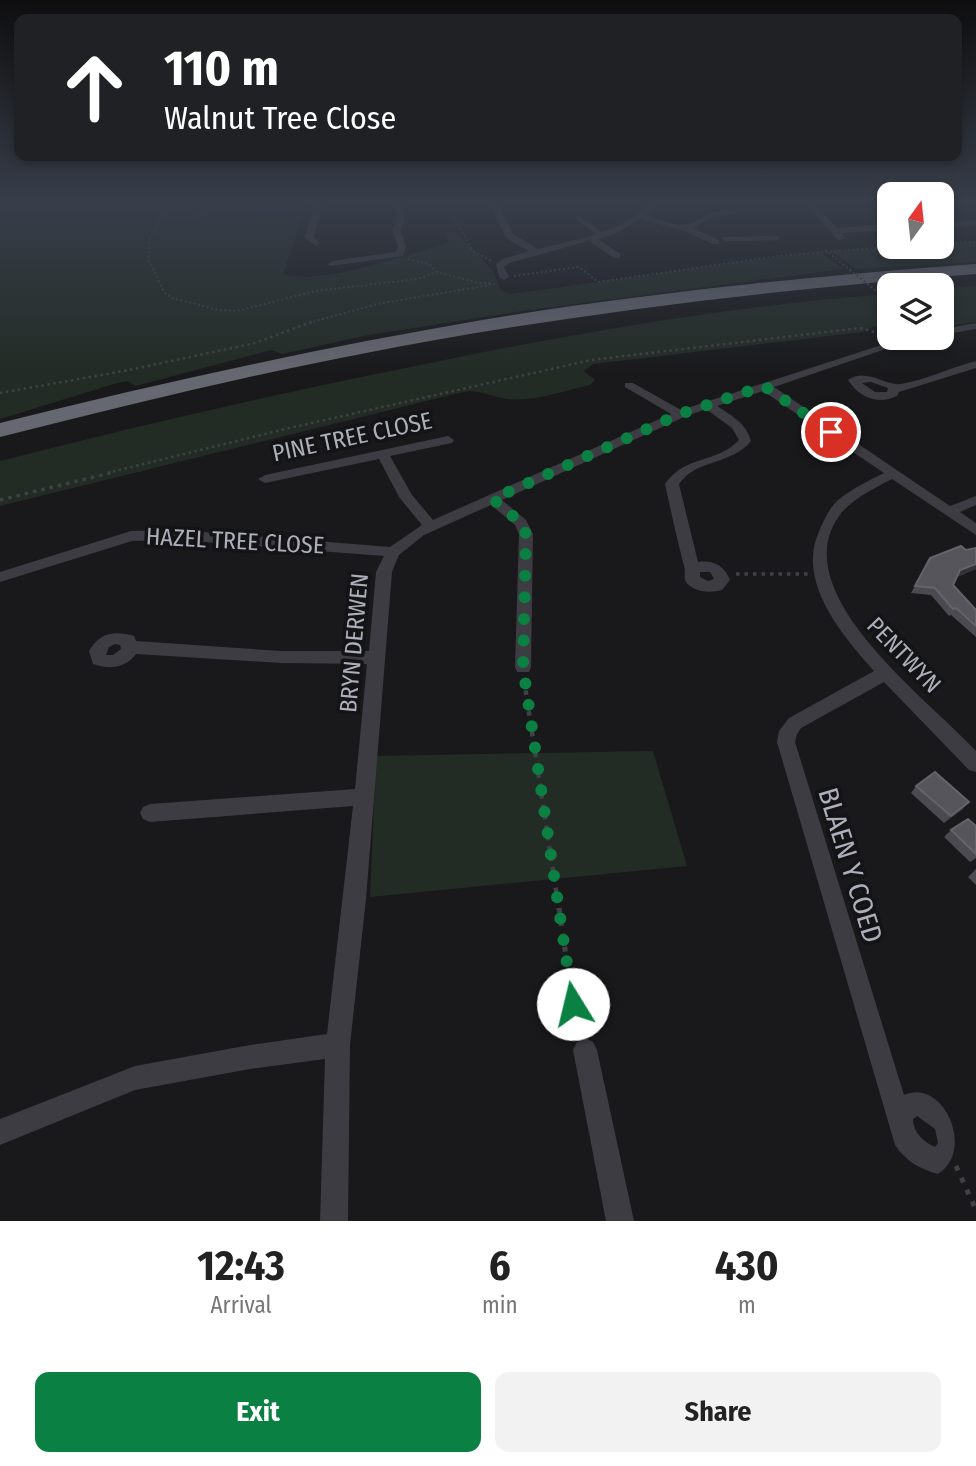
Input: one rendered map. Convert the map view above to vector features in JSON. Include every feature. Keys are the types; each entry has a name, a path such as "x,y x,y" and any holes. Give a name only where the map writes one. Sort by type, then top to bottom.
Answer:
{"highway":[{"path":"0,430 228,377 492,325 719,292 976,269"},
{"path":"954,282 976,280"},
{"path":"0,447 223,393 504,337 655,313 877,287"}],"street":[{"path":"333,264 353,261"},
{"path":"504,277 499,266 506,261"},
{"path":"954,330 976,326"},
{"name":"BRYN DERWEN","path":"334,1221 334,1128 338,1045 384,572 393,552 407,539 680,414 877,350"},
{"path":"898,388 976,364"},
{"path":"629,384 648,389 680,414"},
{"path":"764,386 976,530"},
{"path":"707,405 741,430 746,441 737,450 682,471 672,484 685,547 693,569 706,566 721,574"},
{"name":"PINE TREE CLOSE","path":"265,479 448,440"},
{"path":"382,453 405,497 432,527"},
{"name":"PENTWYN","path":"893,474 856,494 835,513 821,544 821,574 851,636 885,673 954,738 976,764"},
{"path":"493,499 521,523 526,534 523,667"},
{"path":"949,512 976,500"},
{"name":"HAZEL TREE CLOSE","path":"0,577 117,538 146,535 393,552"},
{"path":"131,647 281,657 376,658"},
{"name":"BLAEN Y COED","path":"885,673 795,723 788,732 786,742 900,1123"},
{"path":"150,813 363,797"},
{"path":"0,1132 135,1078 238,1059 338,1045"},
{"path":"584,1050 620,1221"},
{"path":"915,1103 932,1109 947,1124 952,1143 950,1152 938,1161 921,1157 906,1141 900,1115 909,1105 915,1103"}],"path":[{"path":"149,261 164,292 172,299 207,305 218,310 237,311 316,291 417,279 437,272"},
{"path":"0,393 124,372 255,343 314,321 377,304 469,291 497,284 478,283 437,272 429,264 413,261"},
{"path":"491,261 499,266"},
{"path":"504,277 579,267 598,282 747,261"},
{"path":"839,261 877,291"},
{"path":"0,500 298,426 591,360 860,328 877,333"},
{"path":"721,574 821,574"},
{"path":"523,667 573,1004 584,1050"},
{"path":"950,1152 976,1210"}],"shaded area":[{"path":"0,261 287,261 283,274 300,277 343,272 387,261 483,261 493,271 501,291 512,294 749,261 833,261 843,269 523,311 369,335 282,354 271,350 136,386 127,381 114,384 0,419"},
{"path":"845,261 976,261 856,269"},
{"path":"976,286 976,322 954,325 954,287"},
{"path":"876,295 877,326 862,332 593,364 584,371 595,380 590,385 517,400 463,392 0,506 0,461 217,408 490,351 654,322"},
{"path":"653,751 687,866 370,897 376,756"}],"building":[{"path":"961,546 966,550 976,548 976,564 960,570 953,585 976,610 976,626 956,608 953,609 935,588 915,586 930,558"},
{"path":"935,772 969,802 951,816 916,786"},
{"path":"968,819 976,826 976,854 951,830"}],"route":[{"path":"573,1004 523,667 526,534 521,523 493,499 680,414 764,386 831,432"}]}
